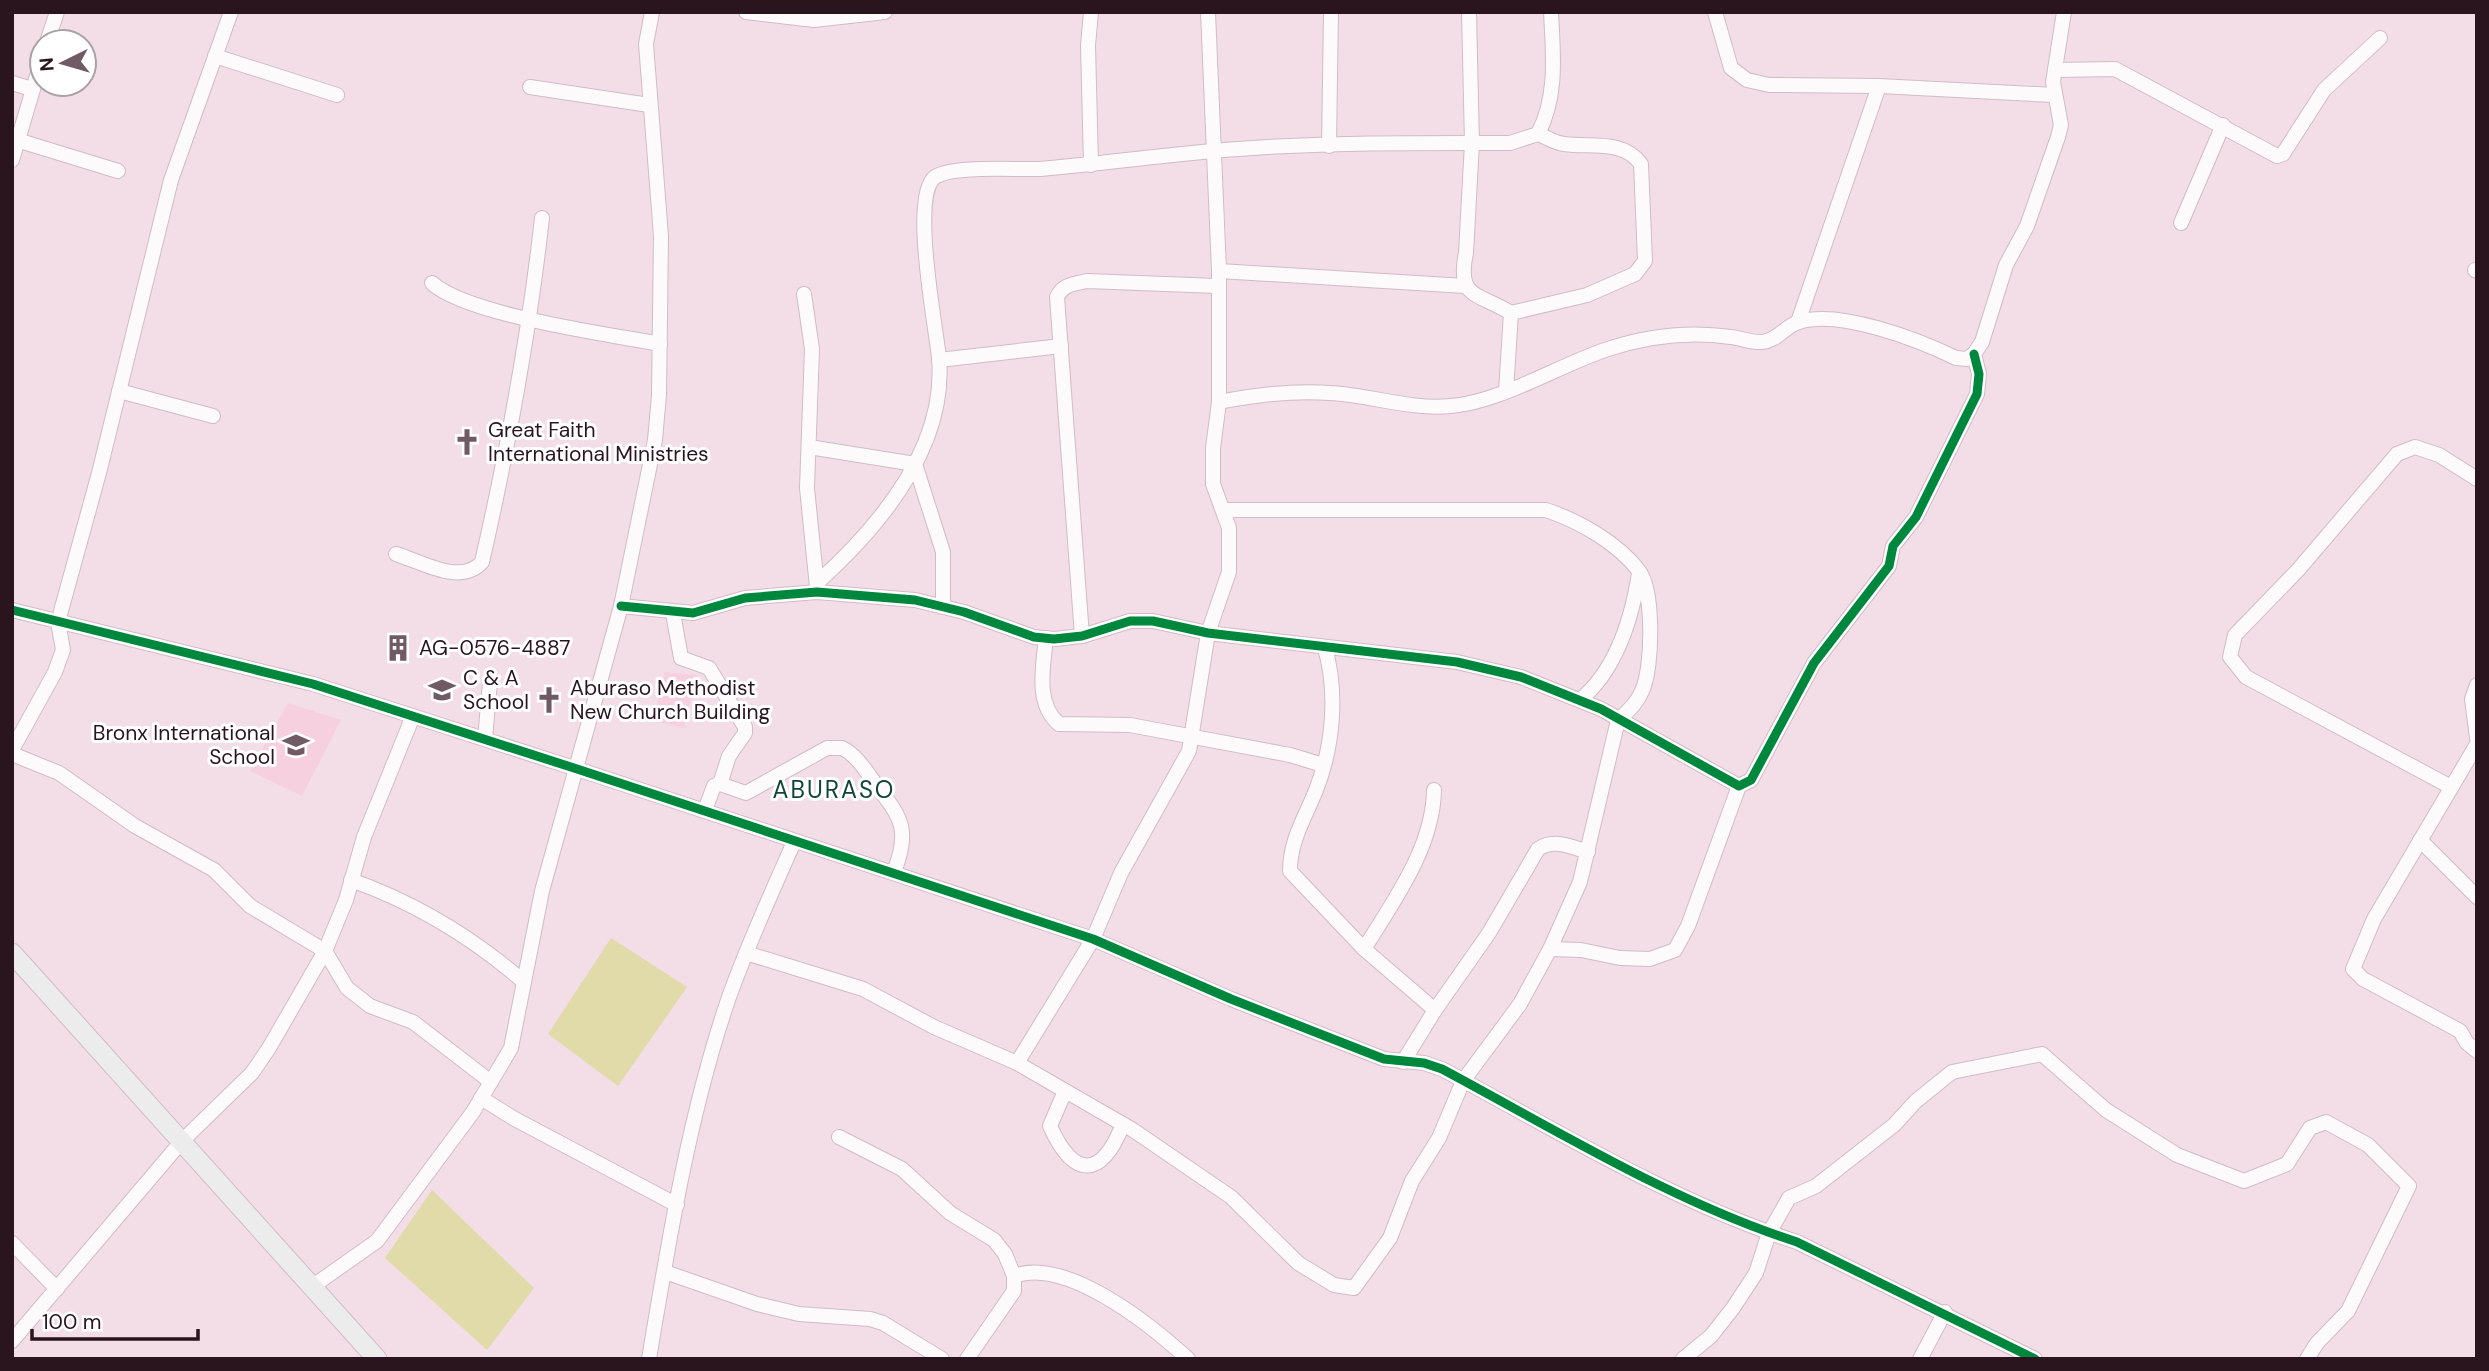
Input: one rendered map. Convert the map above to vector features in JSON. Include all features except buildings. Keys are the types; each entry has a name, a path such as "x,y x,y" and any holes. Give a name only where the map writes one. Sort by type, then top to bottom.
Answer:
{"street":[{"path":"231,12 171,180 58,622 62,650 55,672 12,752 59,773 135,826 214,870 266,918 325,951 347,988 370,1006 413,1022 491,1082"},
{"path":"313,1286 377,1241 481,1098 511,1048 542,891 621,606 655,440 660,344 661,236 646,44 652,12"},
{"path":"746,12 814,20 885,12"},
{"path":"1091,12 1088,45 1091,165"},
{"path":"1017,1063 1093,939 1121,873 1189,751 1208,633 1229,572 1229,528 1213,484 1213,448 1219,401 1219,271 1216,150 1208,12"},
{"path":"1329,146 1331,12"},
{"path":"817,587 888,508 915,464 937,412 939,360 925,246 926,192 934,177 956,170 1005,171 1091,165 1216,150 1329,146 1472,143 1510,143 1538,134 1561,144 1621,148 1634,154 1641,164 1645,261 1635,274 1587,295 1511,313 1472,295 1465,286 1463,269 1472,143 1469,12"},
{"path":"1538,134 1549,112 1553,76 1551,12"},
{"path":"1715,12 1731,68 1747,80 1769,85 1879,86 2054,95"},
{"path":"1219,401 1263,394 1329,393 1400,405 1453,407 1506,391 1606,350 1645,339 1670,334 1731,337 1762,342 1774,338 1798,322 1811,320 1860,322 1956,358 1967,359 1974,354 1986,330 2006,265 2027,226 2058,137 2061,125 2054,95 2055,70 2064,12"},
{"path":"2055,70 2115,69 2281,155 2324,90 2380,38"},
{"path":"215,56 337,94"},
{"path":"1798,322 1879,86"},
{"path":"530,87 649,105"},
{"path":"12,160 20,141 30,98"},
{"path":"2181,223 2223,125"},
{"path":"20,141 118,171"},
{"path":"396,554 459,574 474,572 482,562 510,437 531,318 542,218"},
{"path":"1219,271 1465,286"},
{"path":"1082,636 1057,297 1061,289 1068,285 1102,280 1217,286"},
{"path":"432,283 445,295 531,318 660,344"},
{"path":"804,294 812,349 807,488 817,587"},
{"path":"1506,391 1511,313"},
{"path":"939,360 1061,346"},
{"path":"1550,949 1650,959 1675,950 1688,926 1739,786 1752,780 1830,638 1889,566 1893,546 1916,517 1977,394 1979,374 1974,354"},
{"path":"119,391 213,416"},
{"path":"809,447 915,464"},
{"path":"2451,787 2246,677 2230,657 2235,635 2298,570 2397,454 2415,447 2439,455 2477,479"},
{"path":"915,464 943,552 943,607"},
{"path":"746,953 863,989 934,1027 1017,1063 1123,1124 1246,1209 1298,1263 1334,1286 1354,1288 1390,1238 1412,1181 1439,1138 1464,1081 1520,1004 1550,949 1580,882 1618,720 1630,710 1642,691 1649,667 1646,583 1639,572 1596,535 1572,519 1546,510 1223,510"},
{"path":"1580,700 1592,690 1623,635 1633,612 1639,572"},
{"path":"621,606 693,613 745,598 817,587 915,600 1046,638 1082,636 1130,621 1153,621 1208,633 1488,667 1580,700 1739,786"},
{"path":"12,610 313,684 1093,939 1231,999 1384,1059 1424,1063 1464,1081 1626,1168 1769,1233 1797,1242 1945,1312 2035,1359"},
{"path":"673,612 681,659 709,668 744,727 745,733 729,756 720,784"},
{"path":"1046,638 1046,710 1059,724 1130,725 1290,755 1323,765"},
{"path":"1325,648 1332,690 1323,765 1290,851 1290,871 1364,949 1435,1010"},
{"path":"485,739 490,682"},
{"path":"2477,685 2472,699 2477,738"},
{"path":"12,1341 182,1141 253,1073 325,951 346,900 363,837 413,716"},
{"path":"2477,744 2374,919 2353,969 2363,979 2460,1031 2467,1043 2477,1051"},
{"path":"705,810 714,786 720,784 746,793 827,748 847,750 894,805 899,816 904,840 894,873"},
{"path":"1364,949 1419,855 1433,813 1434,790"},
{"path":"2420,840 2477,897"},
{"path":"649,1359 677,1205 708,1070 746,953 794,842"},
{"path":"1403,1062 1435,1010 1489,933 1538,849 1546,844 1559,844 1588,852"},
{"path":"351,880 380,890 443,921 488,950 524,982"},
{"path":"12,953 377,1359"},
{"path":"1682,1359 1711,1336 1733,1308 1756,1273 1769,1233 1789,1198 1816,1186 1894,1125 1916,1101 1952,1072 2042,1054 2106,1110 2165,1148 2244,1181 2287,1164 2309,1128 2326,1122 2368,1145 2409,1186 2348,1311 2317,1343 2307,1359"},
{"path":"1065,1091 1050,1126 1056,1144 1079,1164 1094,1166 1104,1161 1123,1124"},
{"path":"481,1098 513,1118 677,1205"},
{"path":"839,1137 902,1170 950,1213 994,1240 1005,1254 1014,1276 1014,1291 967,1359"},
{"path":"12,1243 57,1289"},
{"path":"665,1272 757,1304 799,1314 870,1319 883,1323 942,1359"},
{"path":"1014,1276 1034,1272 1078,1284 1116,1301 1157,1330 1188,1359"},
{"path":"1920,1359 1945,1312"}],"shaded area":[{"path":"665,672 697,675 684,728 653,721"},
{"name":"Bronx International School","path":"288,703 341,720 302,796 250,771"},
{"path":"611,938 687,987 618,1086 548,1034"},
{"path":"432,1190 534,1288 487,1350 385,1258"}],"cycle path":[{"path":"621,606 693,613 745,598 817,592 915,600 964,612 1034,637 1054,639 1082,636 1130,621 1153,621 1208,633 1457,662 1521,677 1601,709 1739,786 1751,780 1814,663 1889,566 1893,546 1916,517 1977,394 1979,374 1974,354"},
{"path":"12,610 313,684 1093,939 1231,999 1384,1059 1424,1063 1442,1069 1616,1164 1706,1207 1797,1242 2035,1359"}],"place":[{"name":"Great Faith International Ministries","path":"467,442"},
{"name":"AG-0576-4887","path":"398,648"},
{"name":"C & A School","path":"442,690"},
{"name":"Aburaso Methodist New Church Building","path":"549,700"},
{"name":"Bronx International School","path":"296,745"}],"district":[{"name":"ABURASO","path":"834,789"}]}
